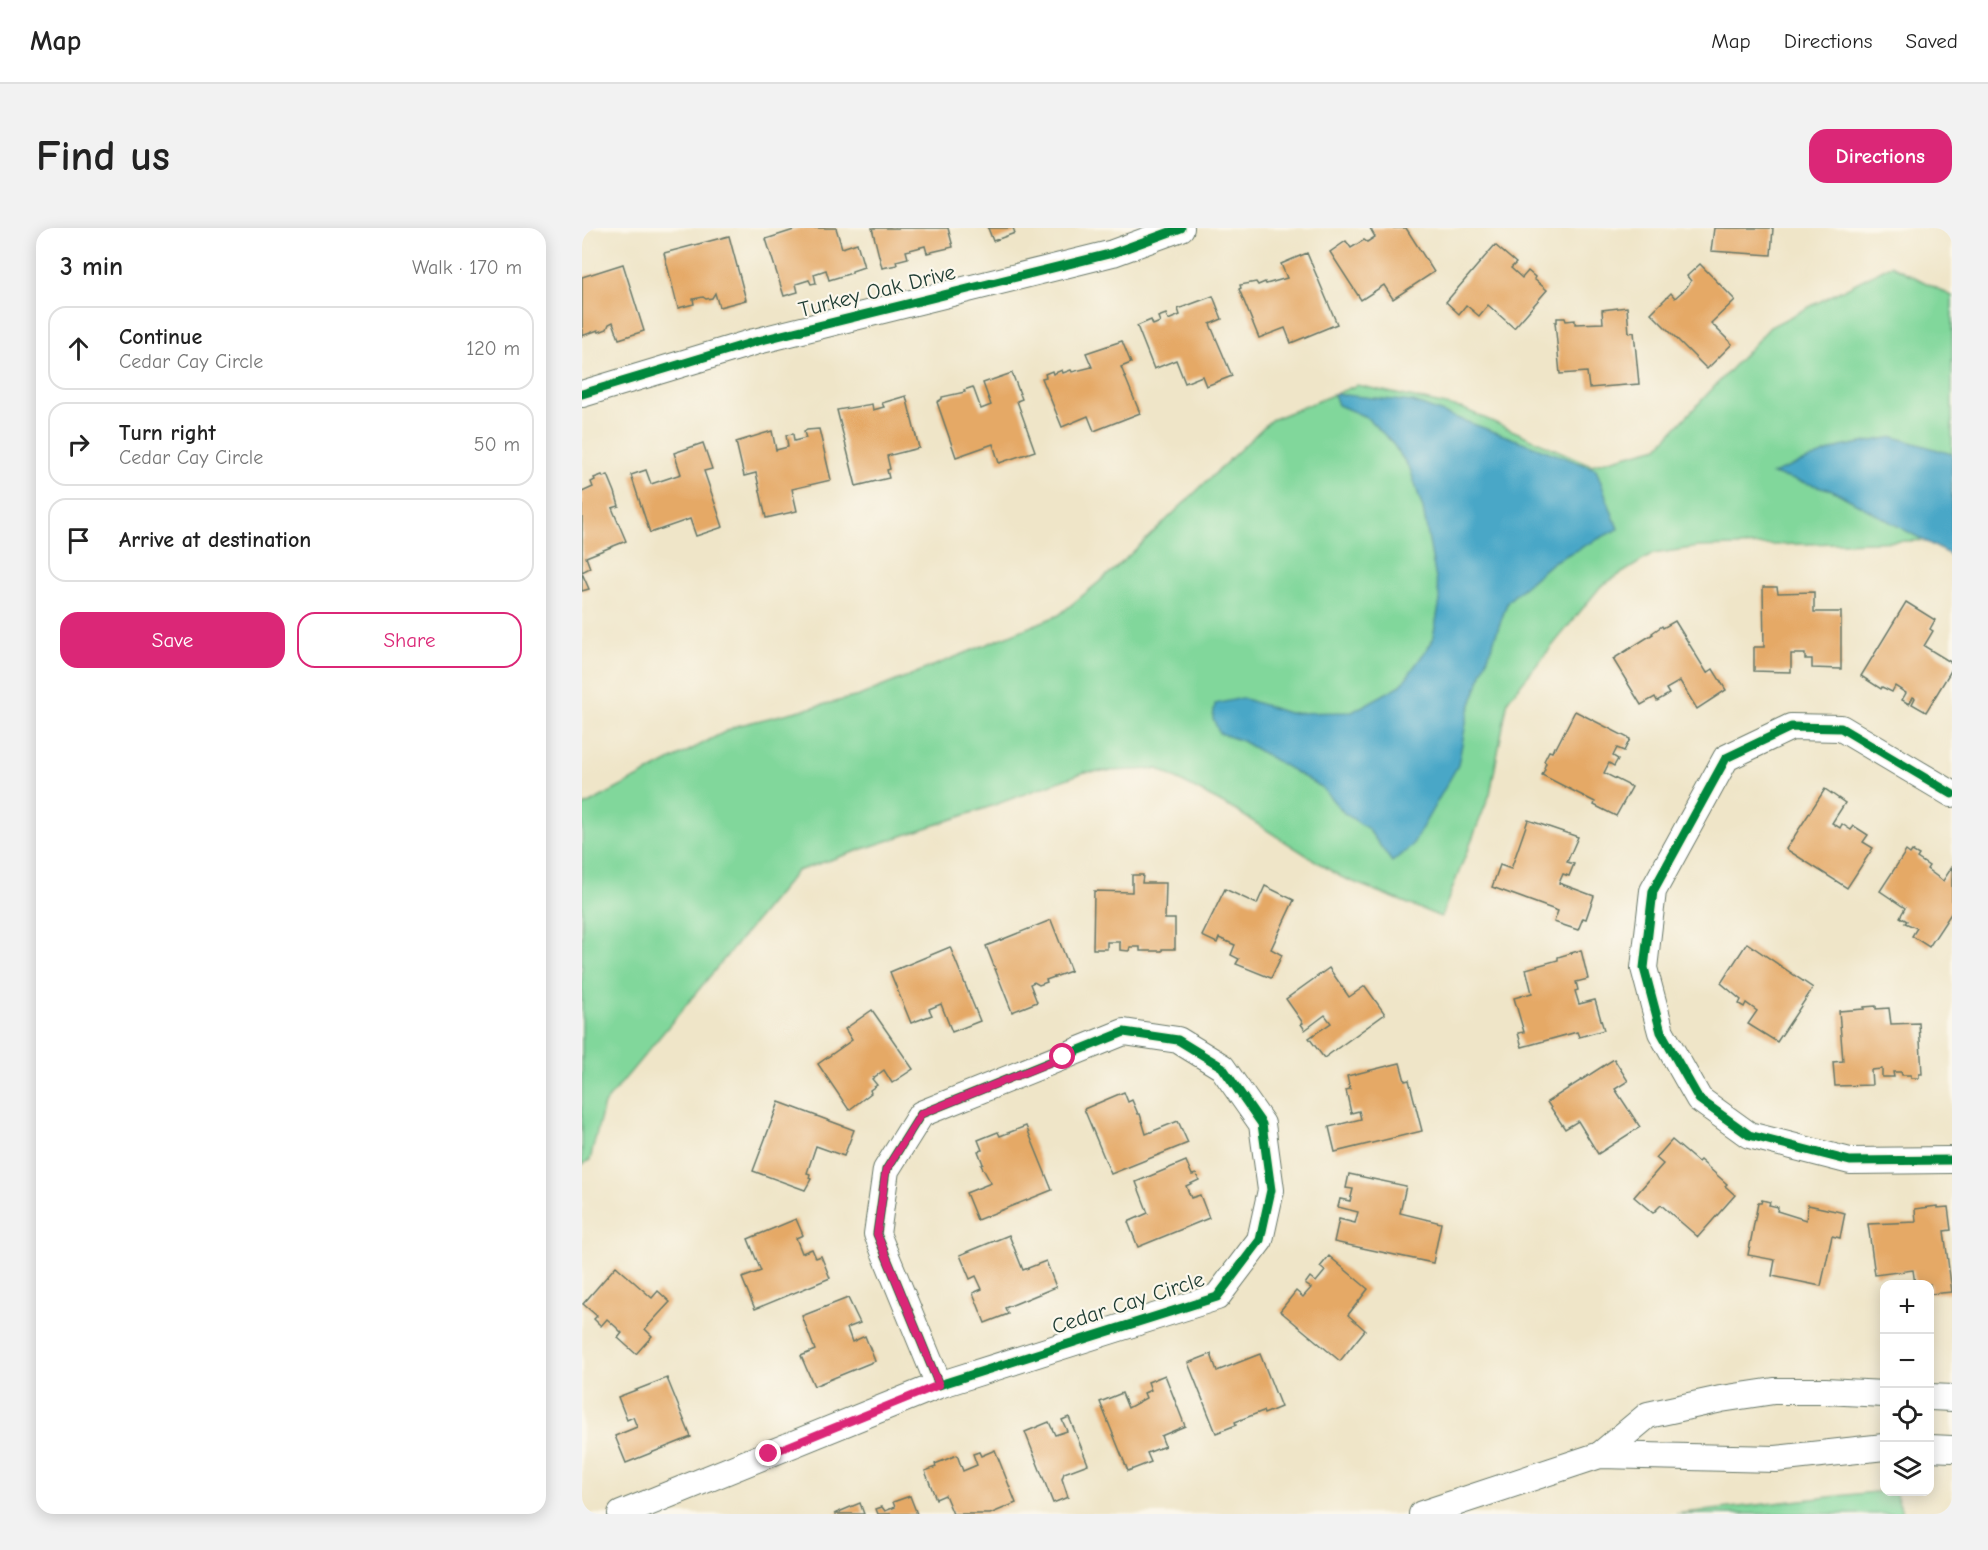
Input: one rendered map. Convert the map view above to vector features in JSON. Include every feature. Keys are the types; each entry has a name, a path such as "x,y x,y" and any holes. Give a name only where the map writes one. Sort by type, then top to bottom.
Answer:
{"street":[{"name":"Turkey Oak Drive","path":"582,394 754,342 1113,253 1182,228"},
{"path":"1952,795 1841,728 1791,727 1726,758 1653,891 1644,968 1661,1032 1699,1099 1749,1135 1850,1161 1952,1160"},
{"name":"Cedar Cay Circle","path":"621,1514 939,1385 1217,1296 1260,1240 1271,1190 1262,1124 1221,1066 1178,1040 1124,1032 921,1114 886,1170 877,1234 939,1385"},
{"path":"1600,1455 1648,1415 1721,1399 1774,1391 1880,1394"},
{"path":"1934,1397 1952,1398"},
{"path":"1422,1514 1600,1455 1776,1459 1880,1447"},
{"path":"1934,1448 1952,1449"}],"green space":[{"path":"1891,265 1952,296 1952,548 1941,540 1698,547 1653,554 1601,586 1508,700 1490,794 1441,917 1341,877 1235,810 1158,769 1085,772 986,808 797,871 604,1104 590,1160 582,1165 582,807 736,726 859,696 1059,615 1117,567 1271,420 1357,385 1464,409 1591,465 1658,447 1770,327"},
{"path":"1880,1491 1880,1496 1896,1496 1903,1514 1676,1514"}],"water":[{"path":"1334,394 1413,402 1596,469 1618,529 1553,562 1508,601 1468,713 1458,765 1411,847 1392,862 1368,829 1344,813 1321,787 1242,741 1219,733 1213,718 1215,704 1242,698 1288,713 1352,712 1401,685 1432,642 1440,601 1423,509 1410,469 1391,441 1366,417 1338,405"},
{"path":"1894,437 1952,454 1952,556 1832,490 1772,474 1840,447"}],"building":[{"path":"800,228 836,228 842,248 857,243 864,267 829,280 826,270 814,274 816,283 811,284 809,280 796,284 798,292 784,296 766,239"},
{"path":"872,228 948,228 953,247 927,253 925,246 906,251 908,258 896,261 897,265 882,268"},
{"path":"988,228 1013,228 1015,233 993,241"},
{"path":"1370,228 1406,228 1434,272 1393,299 1384,285 1361,300 1330,252 1346,241 1351,248 1364,240 1367,242 1375,237"},
{"path":"1714,228 1773,228 1771,255 1711,251"},
{"path":"729,236 746,300 719,307 715,293 712,298 693,299 694,304 678,308 664,253"},
{"path":"1495,245 1516,263 1511,268 1522,278 1528,271 1547,290 1514,328 1488,305 1479,316 1466,305 1459,314 1446,302"},
{"path":"1307,253 1337,324 1291,343 1285,328 1259,338 1239,289 1240,285 1256,282 1258,285 1265,282 1266,284 1287,278 1281,264"},
{"path":"623,264 644,331 619,339 613,322 607,329 582,336 582,277"},
{"path":"1700,264 1735,300 1711,323 1732,344 1707,369 1651,313 1671,293 1675,298 1686,288 1691,281 1687,276"},
{"path":"1213,296 1222,319 1210,324 1232,376 1206,386 1202,376 1185,383 1176,360 1154,369 1137,326 1151,320 1153,325 1160,322 1158,317 1166,314 1168,320 1180,315 1178,309"},
{"path":"1627,307 1629,333 1634,332 1639,384 1589,388 1587,372 1560,374 1555,322 1557,318 1565,318 1566,321 1575,320 1575,324 1603,323 1602,310"},
{"path":"1122,341 1131,363 1121,367 1140,413 1094,431 1088,416 1062,427 1042,378 1052,371 1053,374 1062,370 1063,373 1092,367 1086,353"},
{"path":"1012,373 1022,399 1017,401 1035,451 999,463 993,444 956,457 937,402 942,397 965,392 964,390 973,387 981,409 991,405 983,383"},
{"path":"906,396 919,448 887,456 890,469 887,470 889,478 856,486 837,410 872,404 873,410 884,407 882,403"},
{"path":"819,429 831,480 792,489 797,511 766,518 756,473 744,476 736,442 772,431 776,450 788,447 786,435 793,434 794,441 806,438 804,432 807,430"},
{"path":"703,443 712,469 704,471 723,527 696,536 690,519 650,533 631,475 646,470 651,484 681,474 674,453"},
{"path":"602,475 603,477 608,475 615,492 619,506 612,508 626,541 586,557 590,568 582,572 582,492 593,487 591,482 595,480 594,478"},
{"path":"582,573 589,589 582,591"},
{"path":"1763,587 1777,587 1778,593 1814,592 1814,612 1841,612 1841,669 1812,668 1812,659 1805,659 1805,654 1791,654 1791,672 1754,671 1754,647 1764,647"},
{"path":"1906,602 1935,620 1930,629 1933,631 1924,646 1952,663 1952,669 1926,712 1912,704 1915,698 1913,697 1909,704 1902,700 1906,693 1895,686 1892,692 1882,687 1881,689 1861,676"},
{"path":"1675,621 1707,673 1713,669 1726,690 1697,709 1680,681 1666,689 1669,694 1657,701 1655,697 1641,705 1613,659 1662,626 1663,628"},
{"path":"1575,711 1630,739 1624,751 1617,748 1613,756 1618,759 1614,766 1609,763 1604,773 1632,787 1616,816 1594,805 1595,802 1542,775 1546,763 1544,761 1549,751 1552,752 1554,747 1556,748"},
{"path":"1825,789 1845,803 1832,823 1840,828 1842,824 1851,830 1854,826 1868,835 1863,842 1873,848 1847,888 1786,849"},
{"path":"1528,820 1578,837 1567,862 1574,864 1569,876 1563,874 1559,883 1594,896 1586,919 1583,918 1578,930 1554,922 1558,911 1492,887 1500,865 1511,869"},
{"path":"1906,851 1919,855 1917,858 1929,866 1927,869 1943,881 1952,867 1952,912 1929,947 1912,936 1917,928 1905,923 1907,921 1900,917 1905,908 1880,891"},
{"path":"1132,875 1143,875 1142,883 1166,883 1165,919 1175,919 1175,949 1140,951 1140,947 1130,947 1129,951 1120,950 1120,942 1107,942 1107,949 1093,949 1094,891 1132,892"},
{"path":"1265,886 1294,900 1271,949 1282,955 1271,978 1236,964 1239,959 1231,955 1235,945 1219,938 1217,943 1202,936 1225,889 1257,904"},
{"path":"1051,920 1071,971 1039,985 1034,982 1030,984 1037,1002 1012,1012 986,946"},
{"path":"1747,943 1813,988 1777,1042 1748,1024 1757,1011 1746,1003 1744,1007 1739,1004 1741,1000 1721,983"},
{"path":"950,947 980,1021 952,1032 941,1004 929,1009 932,1015 911,1023 890,972"},
{"path":"1581,950 1588,979 1576,982 1578,990 1575,991 1579,1004 1595,1000 1604,1030 1579,1037 1577,1032 1522,1047 1518,1033 1524,1032 1514,998 1532,993 1526,969 1558,960 1558,957"},
{"path":"1329,968 1349,997 1365,986 1385,1014 1324,1058 1309,1038 1331,1023 1325,1015 1305,1030 1301,1024 1303,1023 1286,999"},
{"path":"1876,1006 1876,1009 1889,1008 1891,1024 1919,1023 1922,1074 1919,1074 1919,1078 1911,1078 1911,1075 1893,1072 1894,1077 1882,1077 1882,1069 1871,1070 1872,1085 1835,1086 1833,1062 1843,1061 1839,1011"},
{"path":"872,1010 913,1069 892,1083 884,1070 872,1079 877,1085 870,1090 871,1093 849,1110 818,1064 852,1040 845,1029"},
{"path":"1614,1059 1628,1081 1615,1089 1640,1127 1598,1154 1578,1121 1565,1129 1547,1102"},
{"path":"1400,1063 1405,1081 1409,1080 1422,1131 1335,1152 1329,1127 1361,1119 1359,1111 1351,1113 1346,1090 1350,1089 1347,1076"},
{"path":"1124,1092 1128,1102 1132,1100 1140,1114 1146,1134 1178,1121 1188,1143 1111,1174 1084,1109"},
{"path":"779,1102 854,1130 844,1156 816,1146 807,1173 810,1174 811,1179 805,1190 753,1171"},
{"path":"1026,1126 1052,1190 977,1220 966,1193 991,1183 981,1165 983,1164 978,1151 982,1150 978,1140 998,1132 1000,1136"},
{"path":"1672,1140 1698,1162 1700,1160 1727,1184 1725,1186 1735,1195 1698,1237 1661,1205 1653,1213 1634,1197 1663,1164 1656,1158"},
{"path":"1186,1161 1192,1175 1196,1174 1199,1180 1186,1186 1191,1198 1200,1195 1209,1218 1138,1247 1128,1222 1148,1213 1136,1182"},
{"path":"1349,1174 1406,1186 1400,1213 1441,1223 1433,1263 1334,1242 1339,1219 1355,1223 1358,1212 1338,1207 1340,1199 1350,1201 1353,1189 1346,1188"},
{"path":"1762,1200 1778,1207 1777,1211 1806,1220 1808,1205 1845,1213 1840,1238 1832,1236 1821,1286 1772,1276 1775,1260 1748,1255 1758,1203"},
{"path":"1948,1207 1951,1230 1944,1231 1952,1292 1934,1294 1934,1280 1914,1280 1913,1270 1875,1275 1868,1224 1916,1222 1915,1209"},
{"path":"796,1219 803,1235 796,1238 802,1253 812,1249 816,1258 821,1256 830,1278 755,1309 742,1278 761,1271 748,1239"},
{"path":"1009,1235 1023,1270 1046,1261 1056,1287 1005,1308 1008,1314 985,1323 973,1293 982,1289 976,1276 970,1279 960,1255"},
{"path":"1329,1256 1368,1289 1348,1315 1365,1330 1340,1361 1280,1311 1296,1291 1303,1297 1311,1288 1305,1284 1310,1277 1316,1282 1325,1271 1320,1267"},
{"path":"616,1266 652,1298 658,1291 670,1302 645,1329 652,1336 636,1354 618,1338 622,1333 616,1327 607,1319 601,1326 594,1319 597,1316 583,1304"},
{"path":"848,1298 860,1323 847,1328 852,1342 865,1336 875,1361 814,1386 801,1356 815,1350 802,1316"},
{"path":"1211,1354 1217,1371 1260,1354 1281,1407 1235,1422 1236,1425 1216,1433 1188,1363"},
{"path":"1165,1375 1185,1426 1161,1436 1165,1446 1147,1453 1151,1462 1128,1471 1100,1402 1122,1393 1128,1408 1146,1398 1144,1393 1151,1390 1148,1382"},
{"path":"667,1378 691,1437 626,1463 615,1436 637,1427 633,1417 627,1420 618,1397"},
{"path":"1069,1417 1088,1464 1064,1473 1062,1479 1068,1497 1053,1503 1025,1432 1049,1422 1055,1435 1067,1431 1062,1420"},
{"path":"995,1450 1016,1503 990,1514 953,1514 945,1495 936,1499 925,1471 957,1455 963,1471 977,1465 973,1454 979,1452 981,1456"},
{"path":"910,1496 917,1514 878,1514 876,1509 882,1507 885,1511 895,1507 893,1502"},
{"path":"860,1503 864,1514 834,1514"}],"cycle path":[{"path":"582,394 754,342 1113,253 1181,228"},
{"path":"1952,794 1841,728 1791,727 1726,758 1653,891 1644,968 1661,1032 1699,1099 1749,1135 1850,1161 1952,1160"},
{"path":"1124,1032 1178,1040 1222,1067 1262,1124 1271,1190 1260,1240 1217,1297 939,1385 877,1234 886,1170 921,1114 1124,1032"}],"route":[{"path":"769,1454 939,1385 877,1234 886,1170 921,1114 1063,1057"}]}
